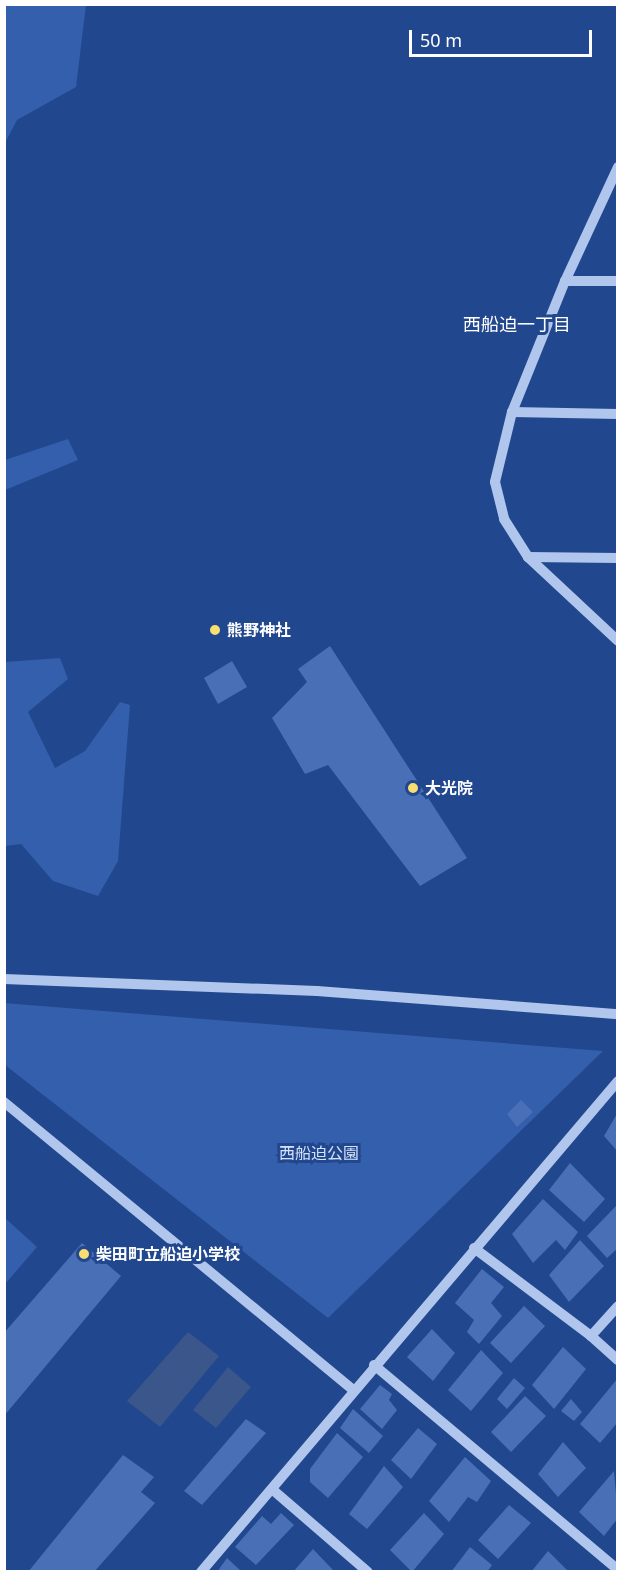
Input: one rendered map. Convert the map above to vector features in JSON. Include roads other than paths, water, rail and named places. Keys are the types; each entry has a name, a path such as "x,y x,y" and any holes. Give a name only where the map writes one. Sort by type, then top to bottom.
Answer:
{"street":[{"path":"618,166 565,281 512,412 495,482 504,519 528,557 618,641"},
{"path":"565,281 618,281"},
{"path":"512,412 618,414"},
{"path":"528,557 618,558"},
{"path":"4,979 317,991 618,1014"},
{"path":"201,1572 273,1490 374,1365 618,1081"},
{"path":"4,1102 354,1390"},
{"path":"474,1248 591,1336 618,1360"},
{"path":"591,1336 618,1306"},
{"path":"374,1365 618,1570"},
{"path":"273,1490 369,1572"}],"place":[{"name":"熊野神社","path":"215,630"},
{"name":"大光院","path":"413,788"},
{"name":"柴田町立船迫小学校","path":"84,1254"}],"district":[{"name":"西船迫一丁目","path":"517,324"}],"park label":[{"name":"西船迫公園","path":"319,1153"}]}
